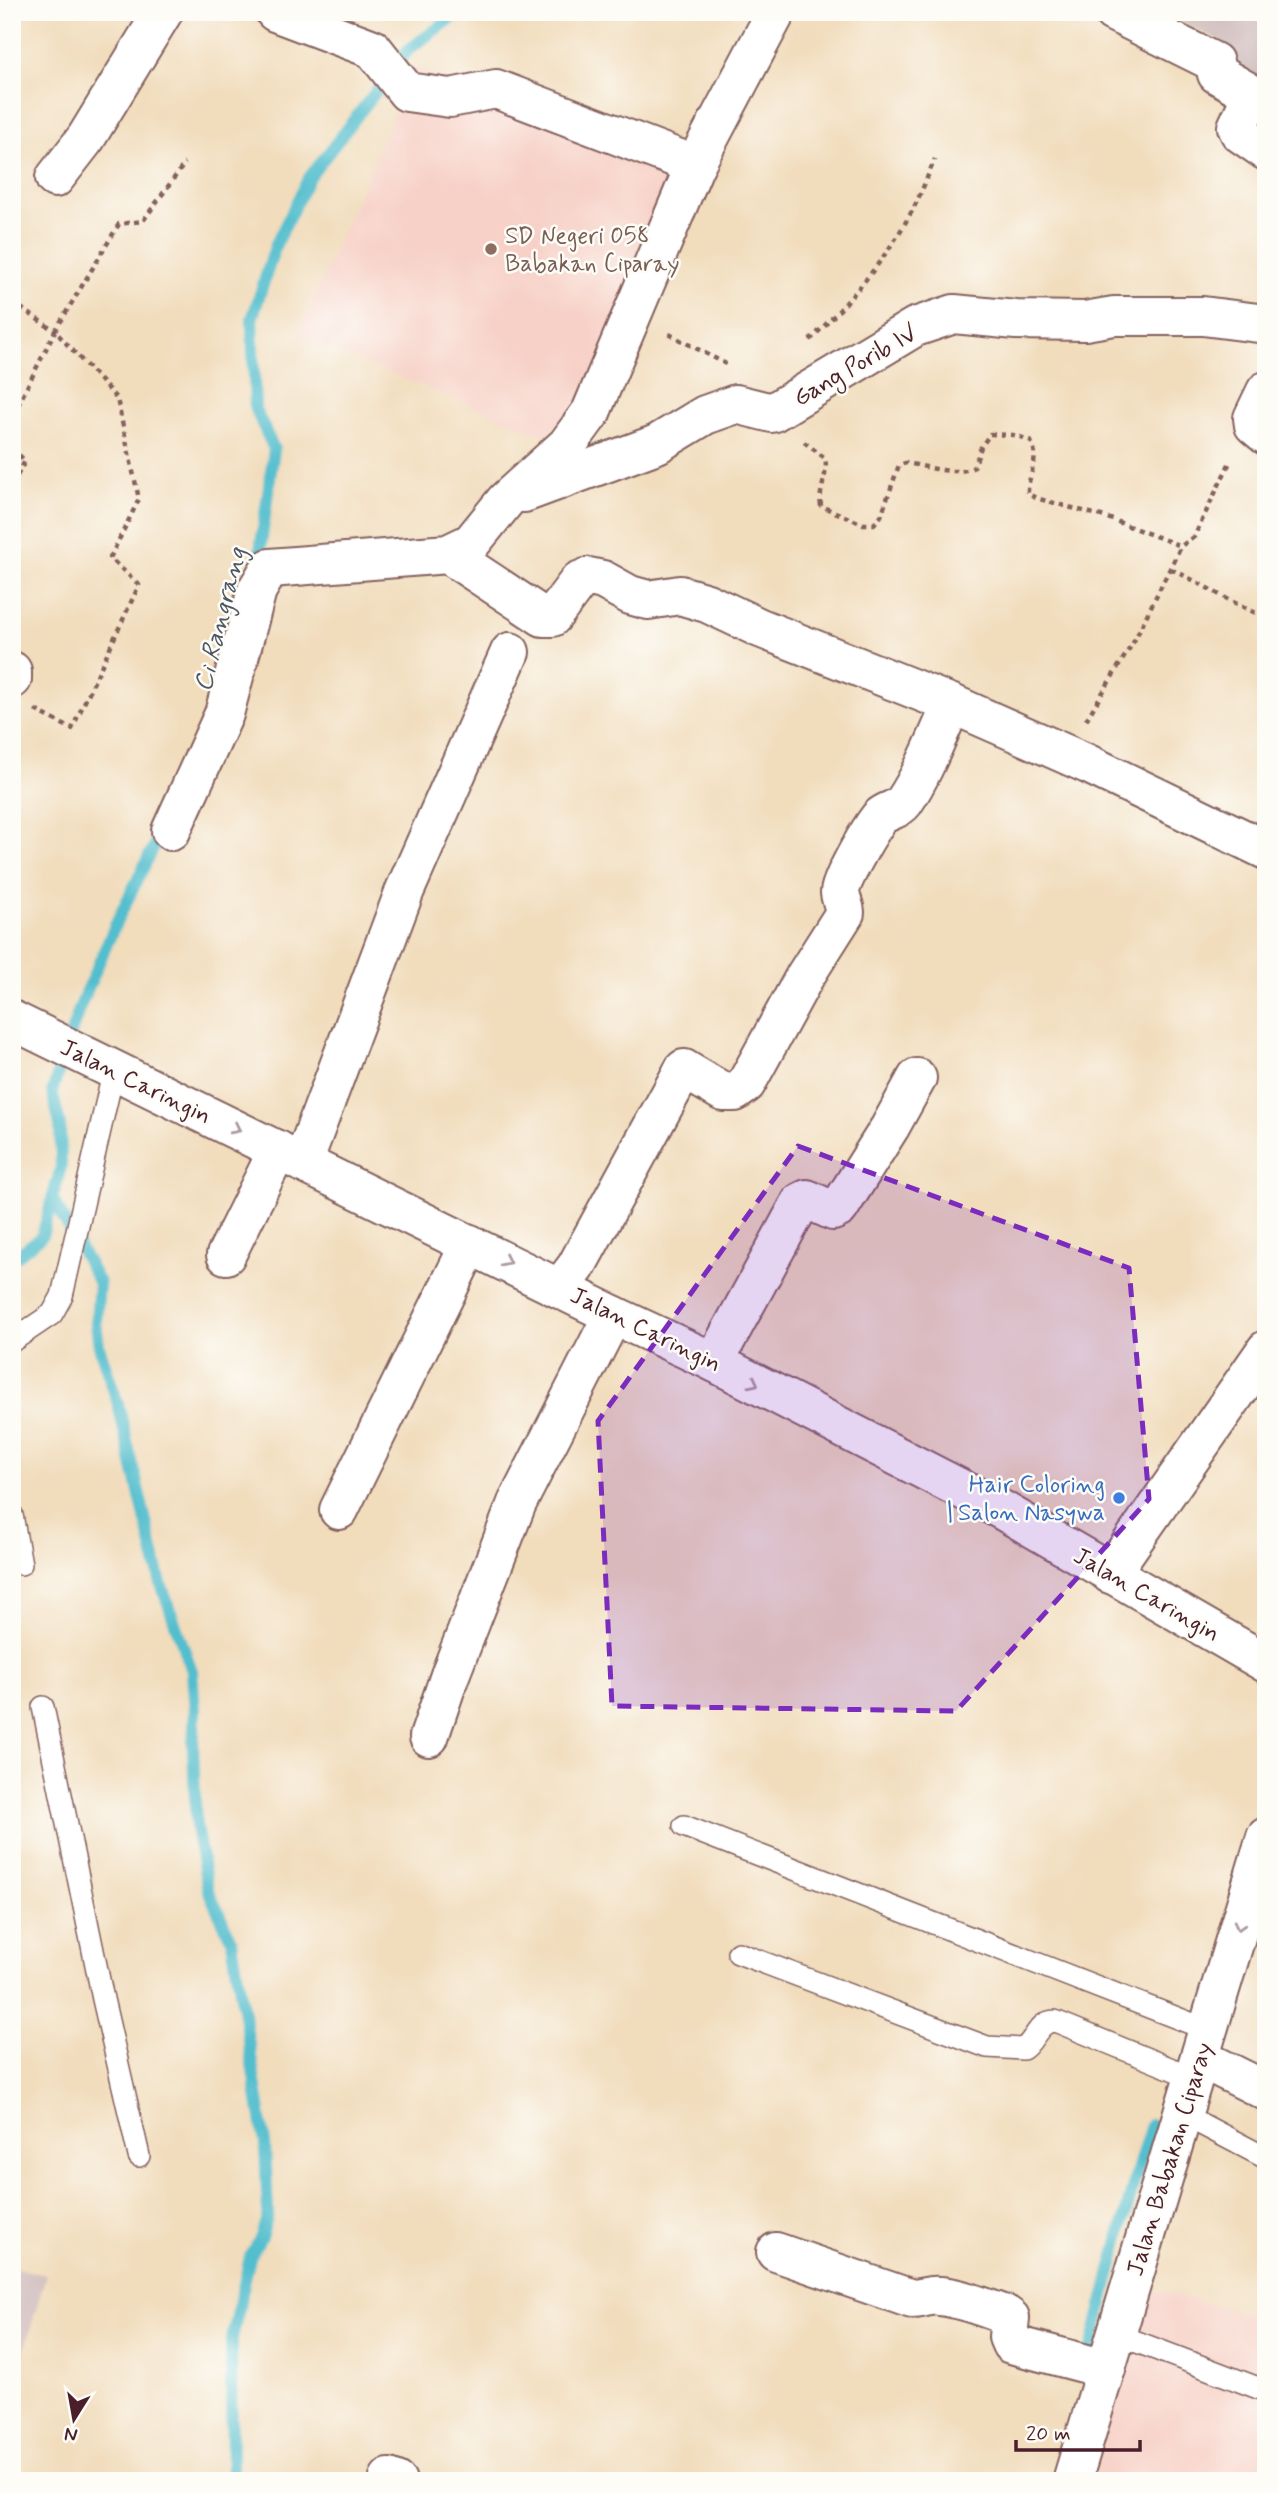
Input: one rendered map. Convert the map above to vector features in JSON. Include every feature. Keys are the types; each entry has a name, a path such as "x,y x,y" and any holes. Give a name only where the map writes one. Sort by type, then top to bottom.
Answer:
{"street":[{"path":"55,177 86,138 163,12"},
{"path":"275,12 373,48 407,92 450,98 496,89 695,165"},
{"path":"171,831 224,714 257,590 270,568 386,558 416,559 448,554 471,543 506,500 566,445 580,428 591,412 695,165 776,12"},
{"path":"1112,12 1214,62 1217,74 1250,93 1251,97 1237,127 1240,133 1266,151"},
{"name":"Gang Porib IV","path":"506,500 657,444 705,415 736,404 764,412 785,407 915,327 954,314 1016,320 1085,321 1114,316 1203,316 1266,324"},
{"path":"448,554 543,617 552,617 579,581 589,577 603,580 630,595 648,600 680,595 707,603 760,628 952,704 1066,754 1266,850"},
{"path":"226,1255 291,1156 510,652"},
{"path":"560,1288 576,1267 684,1069 723,1092 732,1093 739,1090 755,1069 805,976 845,913 840,889 869,833 879,818 899,807 904,801 952,704"},
{"name":"Jalan Caringin","path":"12,1020 714,1362 1002,1510 1266,1663"},
{"path":"714,1362 801,1202 807,1199 833,1211 839,1208 917,1078"},
{"path":"339,1510 470,1244"},
{"path":"429,1737 450,1675 517,1503 613,1315"},
{"path":"1110,1574 1266,1350"},
{"name":"Jalan Babakan Ciparay","path":"1072,2481 1266,1837"},
{"path":"1201,2055 1266,2091"},
{"path":"776,2252 912,2299 936,2295 949,2297 1006,2315 1010,2318 1008,2337 1011,2344 1111,2351"}],"lane":[{"path":"12,1341 52,1314 62,1296 80,1218 100,1063"},
{"path":"12,1515 21,1564"},
{"path":"43,1707 103,1998 139,2155"},
{"path":"684,1826 1201,2055"},
{"path":"738,1953 987,2047 1023,2049 1043,2024 1055,2021 1201,2055"},
{"path":"1182,2114 1266,2158"},
{"path":"1111,2351 1266,2391"}],"path":[{"path":"800,348 839,312 892,244 909,218 935,159"},
{"path":"12,416 55,331 119,224 143,221 185,163"},
{"path":"12,302 55,331 117,399 139,499 110,558 139,584 72,729 16,685"},
{"path":"631,315 737,371"},
{"path":"764,412 773,422 825,458 825,481 819,495 821,506 863,524 874,524 881,516 899,465 906,463 958,471 970,470 974,467 986,439 990,434 998,433 1030,440 1035,447 1037,456 1028,494 1105,517 1181,546"},
{"path":"1066,754 1134,641 1181,546 1194,537 1262,415"},
{"path":"12,448 25,461 12,485"},
{"path":"1171,569 1215,594 1266,617"}],"highlighted area":[{"path":"798,1146 1129,1268 1149,1499 956,1711 612,1706 598,1421"}],"shaded area":[{"path":"1183,12 1266,12 1266,151 1250,107 1209,72 1225,43 1179,21"},
{"name":"SD Negeri 058 Babakan Ciparay","path":"414,68 683,162 567,444 297,336"},
{"path":"12,2267 46,2275 12,2392"},
{"path":"1149,2289 1266,2319 1266,2481 1092,2481"}],"waterway":[{"name":"Ci Rangrang","path":"258,566 274,449 255,409 252,319 276,244 308,179 409,49 460,12"},
{"name":"Ci Rangrang","path":"12,1260 42,1236 61,1167 60,1124 52,1092 79,1009 116,923 163,828"},
{"path":"52,1198 99,1283 96,1323 99,1346 118,1404 161,1584 192,1671 196,1827 208,1890 232,1941 265,2143 268,2214 261,2237 250,2257 231,2343 232,2481"},
{"path":"1088,2361 1151,2125"}],"place":[{"name":"SD Negeri 058 Babakan Ciparay","path":"491,249"},
{"name":"Hair Coloring | Salon Nasywa","path":"1119,1498"}]}
